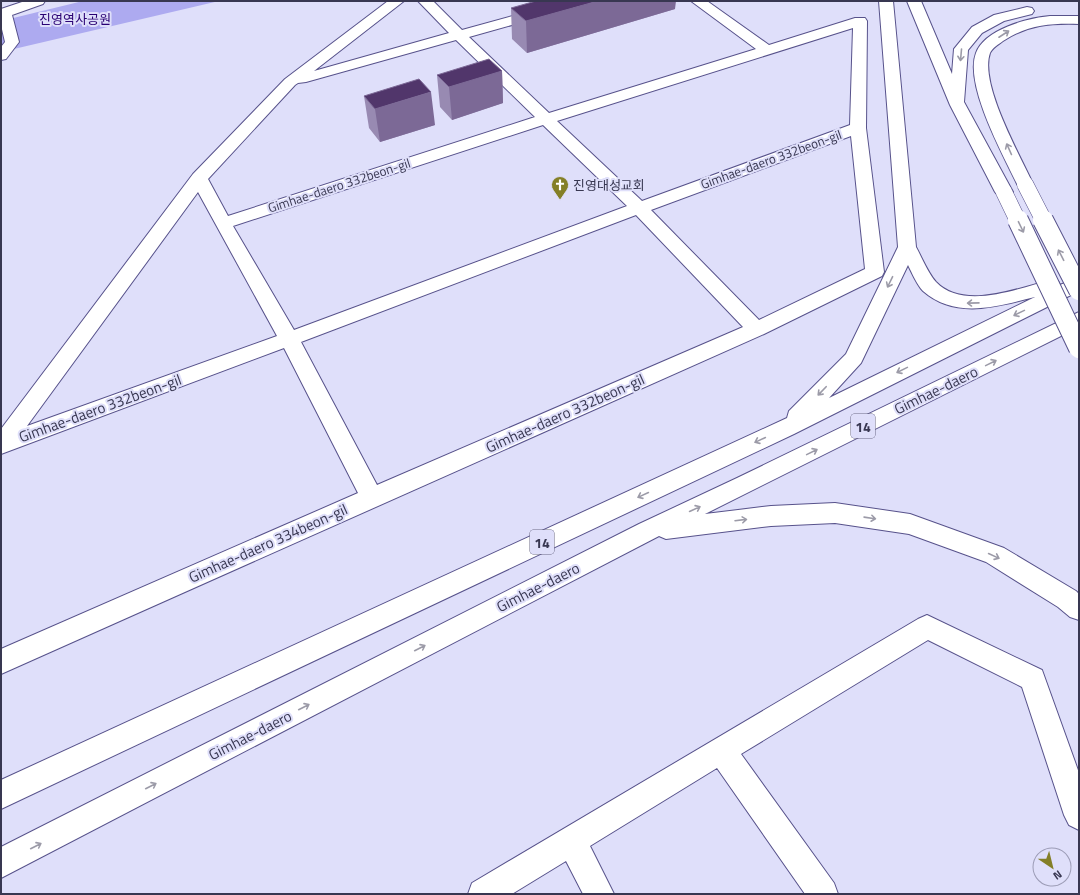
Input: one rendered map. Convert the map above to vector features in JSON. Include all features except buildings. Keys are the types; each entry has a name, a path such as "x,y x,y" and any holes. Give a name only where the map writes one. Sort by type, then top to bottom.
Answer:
{"street":[{"path":"1,56 12,42 3,14 38,1"},
{"path":"1,444 199,178 290,82 398,1"},
{"path":"425,1 640,208 757,329"},
{"path":"290,82 582,1"},
{"path":"698,1 767,50"},
{"path":"886,1 907,247 929,286 946,297 968,303 994,302 1079,279"},
{"path":"914,1 958,105 1004,192 1079,348"},
{"path":"958,105 961,49 977,30 999,18 1026,11 1060,9 1079,10"},
{"path":"1079,20 1065,19 1035,22 1011,29 994,40 983,53 981,72 984,93 1025,184 1079,290"},
{"name":"Gimhae-daero 332beon-gil","path":"223,222 860,20 858,128 875,272 757,329 372,497"},
{"name":"Gimhae-daero 332beon-gil","path":"1,444 858,128"},
{"path":"199,178 289,339 372,497"},
{"path":"786,428 854,358 907,247"},
{"name":"14","path":"1,795 786,428 1079,283"},
{"name":"Gimhae-daero","path":"1,863 647,531 746,484 1079,319"},
{"name":"Gimhae-daero 334beon-gil","path":"1,662 372,497"},
{"path":"647,531 771,516 835,513 910,524 995,556 1067,599 1079,609"},
{"path":"483,894 927,627 1033,679 1079,815"},
{"path":"722,751 822,894"},
{"path":"572,841 599,894"}],"green space":[{"name":"진영역사공원","path":"83,1 219,1 1,52 1,21"}],"place":[{"name":"진영대성교회","path":"560,200"}]}
